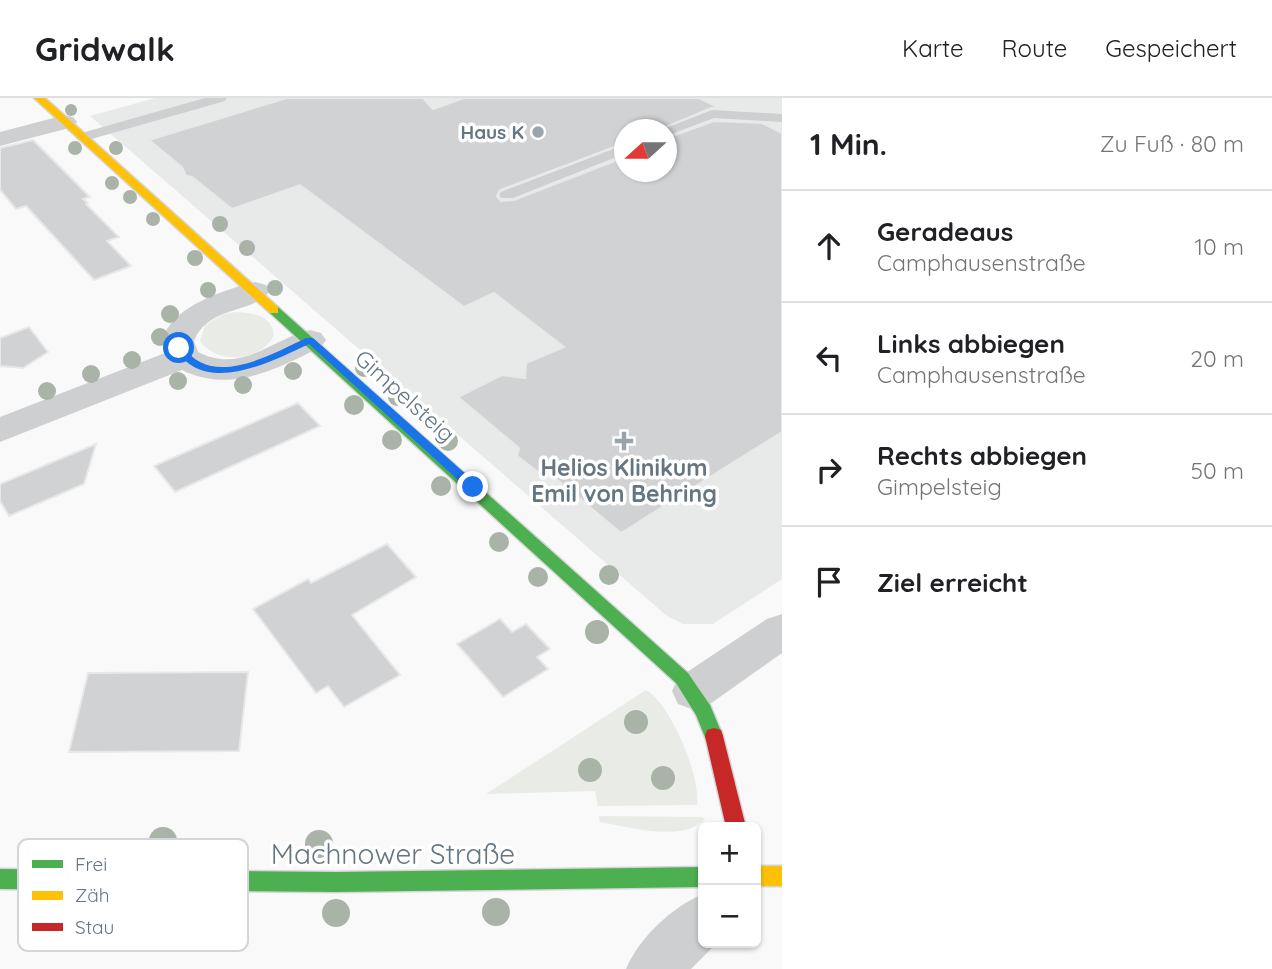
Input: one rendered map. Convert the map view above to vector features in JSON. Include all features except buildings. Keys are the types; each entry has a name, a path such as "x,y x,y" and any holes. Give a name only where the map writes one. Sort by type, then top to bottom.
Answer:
{"street":[{"name":"Gimpelsteig","path":"39,98 310,340 694,691 715,739 735,822"},
{"path":"0,139 74,130"},
{"path":"255,291 193,320 179,338 179,348 184,357 196,365 210,369 243,369 310,340"},
{"path":"0,430 184,357"},
{"path":"694,691 782,631"},
{"path":"761,876 782,876"},
{"name":"Machnower Straße","path":"248,882 698,877"},
{"name":"Machnower Straße","path":"0,879 18,879"},
{"path":"653,969 698,925"}],"lane":[{"path":"74,130 220,98"},
{"path":"677,128 712,114 782,118"},
{"path":"507,195 614,153"}],"shaded area":[{"name":"Helios Klinikum Emil von Behring","path":"155,98 782,98 782,579 713,624 683,624 667,616 90,116"},
{"path":"224,314 255,314 270,323 274,335 268,344 250,355 239,357 228,357 208,349 200,341 205,325"},
{"path":"646,690 665,710 682,742 694,777 697,805 598,806 595,791 486,794"},
{"path":"599,816 705,819 695,826 670,832 640,830 600,822"}],"traffic: fast":[{"path":"274,310 682,678 704,711 714,736"},
{"path":"248,881 698,877"},
{"path":"0,879 18,879"}],"traffic: slow":[{"path":"39,98 274,310"},
{"path":"761,876 782,876"}],"traffic: jam":[{"path":"714,736 735,822"}],"place":[{"name":"Haus K","path":"538,132"},
{"name":"Helios Klinikum Emil von Behring","path":"624,441"}],"route":[{"path":"179,348 184,357 196,365 226,371 260,364 310,340 473,487"}]}
